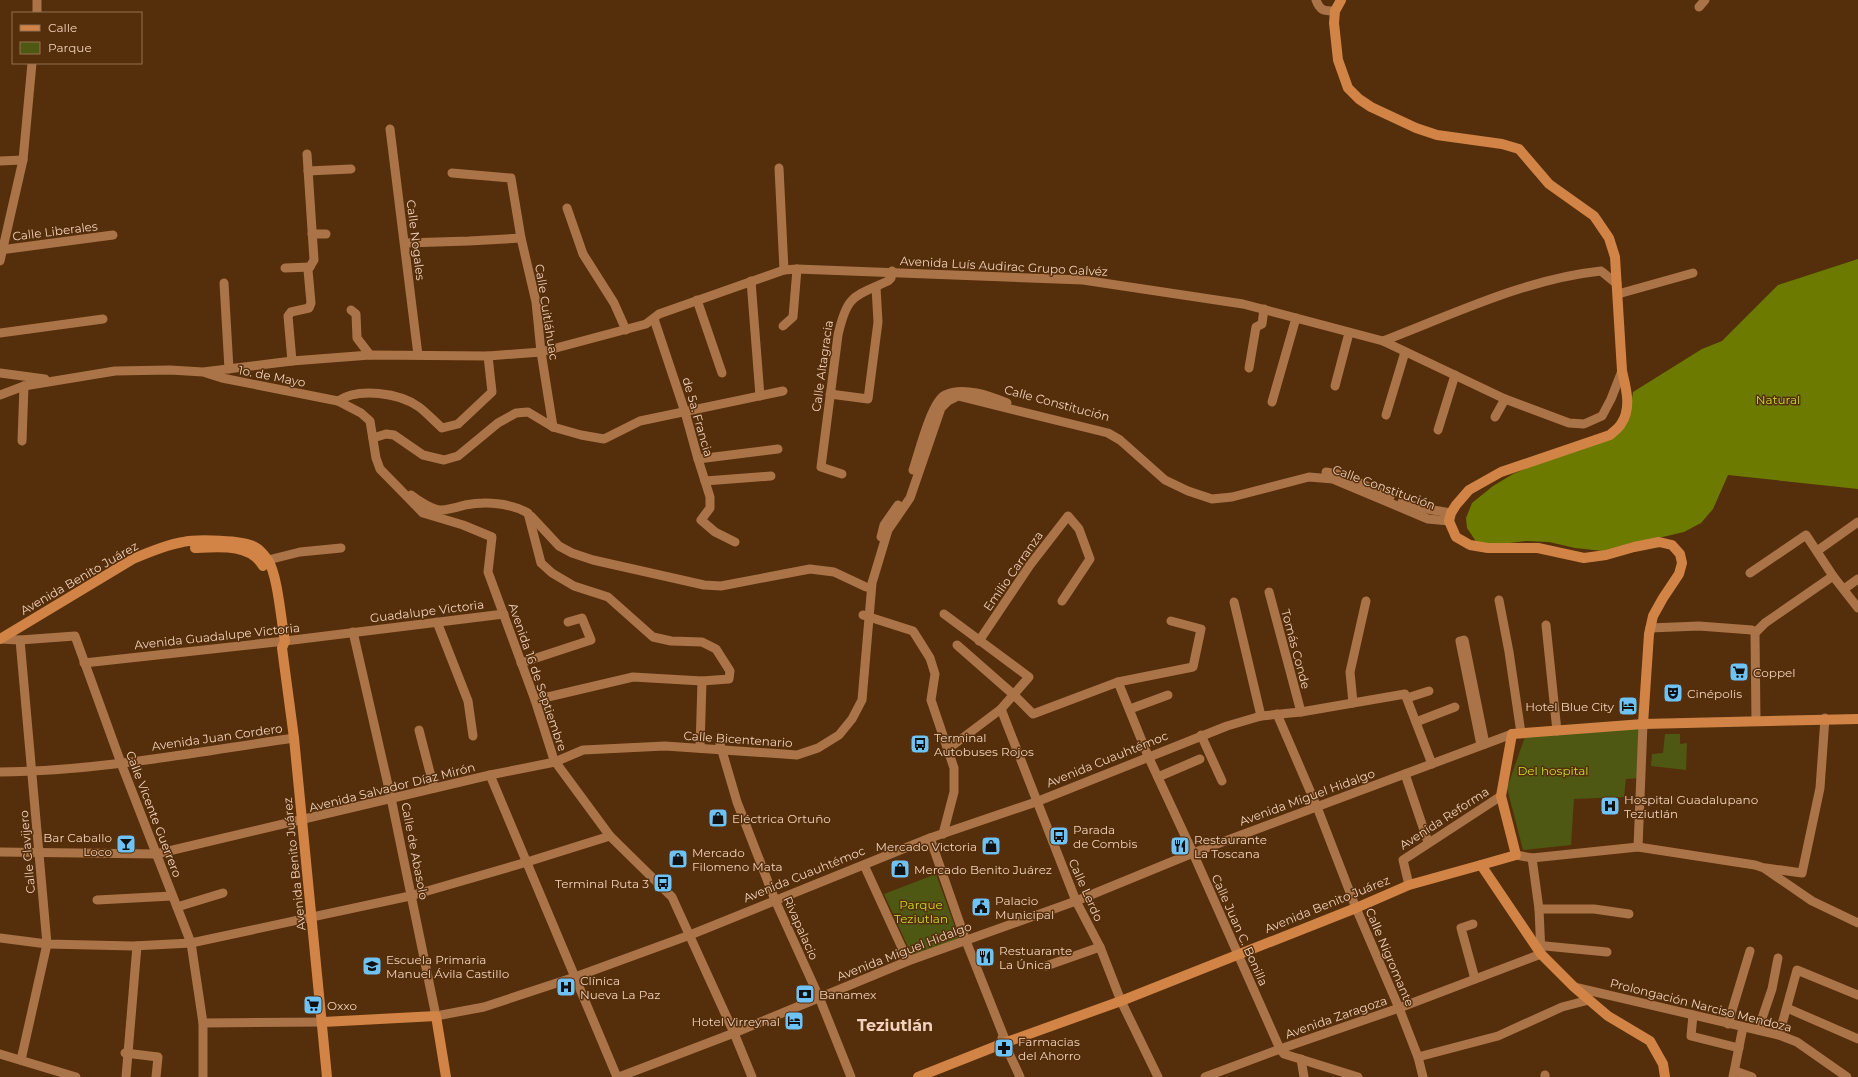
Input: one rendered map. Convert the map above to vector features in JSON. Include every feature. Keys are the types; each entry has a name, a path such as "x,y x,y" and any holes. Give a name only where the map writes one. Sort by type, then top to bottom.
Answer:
{"main road":[{"path":"1341,0 1335,11 1334,24 1337,52 1343,78 1348,88 1359,99 1371,107 1416,128 1437,135 1502,144 1519,149 1549,184 1594,216 1609,238 1615,257 1622,371 1628,407 1621,424 1610,435 1501,472 1469,490 1450,517 1456,537 1470,545 1488,548 1538,548 1584,558 1606,555 1659,542 1672,545 1680,554 1682,563 1679,574 1653,616 1650,628 1643,724"},
{"name":"Avenida Benito Juárez","path":"0,646 6,639 133,559 169,546 183,542 203,541 238,543 255,546 268,560 282,644 294,738 328,1077"},
{"name":"Avenida Benito Juárez","path":"6,639 134,564 184,549 208,548 240,550 251,553 260,560 270,572"},
{"name":"Avenida Miguel Hidalgo","path":"1516,734 1643,724 1825,718 1858,719"},
{"name":"Avenida Reforma","path":"1501,792 1516,734"},
{"path":"1501,792 1516,855"},
{"name":"Avenida Benito Juárez","path":"918,1077 1005,1043 1121,1001 1356,908 1409,885 1516,855"},
{"path":"1481,865 1539,948 1574,987 1608,1016 1650,1041 1663,1064 1665,1077"},
{"name":"Avenida Cuauhtémoc","path":"323,1022 436,1016"},
{"name":"Calle de Abasolo","path":"436,1016 446,1077"}],"street":[{"path":"37,0 37,12"},
{"path":"1316,0 1319,8 1324,11 1335,11"},
{"path":"0,261 23,160 32,64"},
{"name":"Calle Nogales","path":"390,129 418,354"},
{"path":"292,361 288,316 291,312 309,308 308,270 314,260 307,154"},
{"path":"0,161 23,160"},
{"path":"779,168 784,270"},
{"path":"308,171 351,169"},
{"name":"Calle Cuitláhuac","path":"452,173 510,178 521,238 536,302 541,352 553,427"},
{"path":"567,208 583,254 614,303 626,330"},
{"path":"312,234 326,234"},
{"name":"Calle Liberales","path":"2,250 113,236"},
{"path":"405,243 521,238"},
{"path":"285,268 310,267"},
{"path":"784,326 793,317 797,269"},
{"name":"Avenida Luís Audirac Grupo Galvéz","path":"203,372 292,361 370,355 418,354 488,356 541,352 646,324 659,314 697,300 784,270 797,269 892,271 1083,280 1149,289 1264,309 1383,341 1505,399 1569,423 1584,424 1602,416 1611,399 1622,371"},
{"name":"Calle Altagracia","path":"842,474 821,467 838,334 845,308 855,296 888,281 892,271"},
{"path":"1383,341 1523,287 1573,274 1601,271 1617,289 1693,274"},
{"path":"751,281 760,396"},
{"path":"224,283 230,369"},
{"path":"830,394 868,399 878,322 876,287"},
{"path":"697,300 722,373"},
{"path":"1249,368 1256,327 1262,324 1264,309"},
{"path":"351,310 356,314 357,338 370,355"},
{"path":"1272,402 1296,318"},
{"name":"de 5a. Francia","path":"654,319 685,412 710,497 710,508 701,520 715,532 735,542"},
{"path":"0,333 103,320"},
{"path":"1335,386 1349,333"},
{"path":"1386,415 1405,352"},
{"path":"338,401 346,396 362,393 383,394 407,400 419,407 442,428 458,424 492,392 488,356"},
{"path":"0,395 24,386 52,380 115,371 170,370 203,372"},
{"name":"1o. de Mayo","path":"203,372 222,378 338,401 361,413 370,421 373,438"},
{"path":"0,373 52,380"},
{"path":"1438,430 1455,375"},
{"path":"22,441 24,386"},
{"path":"783,391 640,421 604,439 580,435 553,427 528,412 516,412 498,422 458,456 444,460 423,455 394,435 386,434 373,438 380,469 419,501 440,510 473,504 498,504 518,507 528,513 559,546 572,553 704,585 721,586 810,569 834,572 866,587"},
{"name":"Calle Constitución","path":"865,615 866,587 878,552 884,525 904,496 934,406 944,395 953,392 974,393 995,398 1010,404 1032,408 1110,429 1134,445 1164,474 1189,486 1210,493 1230,492 1315,472 1332,473 1343,475 1404,503 1450,517"},
{"name":"Calle Constitución","path":"865,615 872,583 888,530 910,498 941,408 948,401 958,396 1108,433 1120,440 1165,480 1188,491 1212,499 1232,497 1309,477 1333,479 1428,519 1450,517"},
{"path":"1495,416 1505,399"},
{"path":"698,459 778,449"},
{"name":"Avenida 16 de Septiembre","path":"380,469 422,513 463,525 492,537 488,572 536,700 553,761 610,836 672,897 734,1033 752,1077"},
{"path":"705,481 771,476"},
{"path":"528,513 542,562 552,573 574,586 608,597 653,637 670,641 702,642 716,649 730,671 729,679 702,681 633,677 536,700"},
{"name":"Emilio Carranza","path":"979,641 1030,565 1068,516 1079,529 1090,559 1062,601"},
{"path":"1817,550 1858,522"},
{"path":"1750,573 1806,535 1833,576 1858,608"},
{"path":"268,560 300,552 341,548"},
{"path":"1756,721 1755,633 1765,624 1833,576"},
{"path":"1844,589 1858,579"},
{"name":"Tomás Conde","path":"1269,592 1301,712"},
{"path":"1499,600 1509,652 1516,734"},
{"path":"1353,703 1350,672 1366,601"},
{"path":"1234,602 1261,716"},
{"name":"Guadalupe Victoria","path":"353,632 504,614"},
{"path":"944,614 1029,677 1001,708 948,749"},
{"path":"865,615 913,631 930,658 935,674 931,700 954,768 954,792 943,834"},
{"name":"Calle Bicentenario","path":"553,761 583,750 665,746 721,746 797,755 818,748 839,735 852,719 862,700 865,615"},
{"path":"521,663 591,640 582,618 568,622"},
{"path":"957,645 1014,695 1033,714 1118,682 1192,667 1201,630 1171,621"},
{"path":"437,622 468,701 473,736"},
{"path":"1546,625 1557,731"},
{"path":"1650,628 1699,626 1735,627 1748,628 1755,633"},
{"name":"Avenida Guadalupe Victoria","path":"84,663 282,644 353,632"},
{"name":"Calle de Abasolo","path":"353,632 391,798 410,896 436,1016"},
{"name":"Calle Vicente Guerrero","path":"6,639 74,636 121,763 191,943 204,1024 203,1077"},
{"name":"Calle Clavijero","path":"6,639 32,772 46,944 21,1060"},
{"path":"1464,640 1483,744 1460,641 1464,640"},
{"path":"700,746 702,681"},
{"name":"Calle Juan C. Bonilla","path":"1118,682 1148,756 1282,1051"},
{"name":"Avenida Cuauhtémoc","path":"436,1016 484,1007 575,977 690,935 930,838 1036,802 1148,756 1227,726 1261,716 1301,712 1430,691"},
{"path":"1130,709 1168,695"},
{"path":"1406,696 1432,764"},
{"path":"1416,722 1455,707"},
{"name":"Calle Lerdo","path":"1001,708 1036,802 1076,902 1100,947 1121,1001 1158,1077"},
{"name":"Calle Nigromante","path":"1277,714 1317,807 1356,908 1399,1008 1418,1057 1423,1077"},
{"path":"1764,868 1802,872 1820,788 1825,718"},
{"path":"1638,847 1643,724"},
{"path":"419,730 434,788"},
{"name":"Avenida Miguel Hidalgo","path":"618,1077 734,1033 908,961 1076,902 1193,853 1483,744 1516,734"},
{"path":"1201,735 1222,781"},
{"name":"Avenida Juan Cordero","path":"0,772 32,772 121,763 294,738"},
{"name":"Rivapalacio","path":"721,746 736,802 775,900 819,997 851,1077"},
{"path":"1158,777 1200,759"},
{"name":"Avenida Salvador Díaz Mirón","path":"0,852 156,854 553,761"},
{"path":"1405,774 1428,842"},
{"path":"490,775 618,1077"},
{"name":"Avenida Reforma","path":"1409,885 1403,860 1501,792"},
{"path":"0,938 46,944 135,946 191,943 410,896 610,836"},
{"path":"930,838 965,942 994,1021 1020,1077"},
{"path":"1516,855 1532,858 1638,847 1755,864 1764,868 1812,900 1858,923"},
{"path":"1532,858 1539,909 1539,948 1607,952"},
{"path":"864,865 908,961"},
{"path":"177,907 223,894"},
{"path":"97,900 172,896"},
{"path":"1539,909 1594,909 1629,914"},
{"path":"1473,924 1461,928 1475,979"},
{"path":"123,1077 135,946"},
{"path":"1046,966 1100,947"},
{"name":"Avenida Zaragoza","path":"1206,1077 1282,1051 1475,979 1539,948"},
{"path":"1728,1024 1750,951"},
{"path":"1758,1030 1772,989 1778,958"},
{"path":"1779,1035 1797,970 1858,995"},
{"name":"Prolongación Narciso Mendoza","path":"1574,987 1779,1035 1797,1042 1838,1074 1847,1077"},
{"path":"1418,1057 1498,1036 1562,1007 1589,1000"},
{"path":"1787,1008 1858,1038"},
{"path":"1693,1015 1691,1036 1739,1048"},
{"name":"Avenida Cuauhtémoc","path":"204,1024 323,1022"},
{"path":"1743,1027 1734,1074 1752,1077"},
{"path":"1282,1051 1348,1076 1358,1077"},
{"path":"0,1054 62,1075 76,1077"},
{"path":"126,1055 157,1058 155,1077"},
{"path":"126,1055 126,1077"},
{"path":"1301,1059 1304,1077"}],"green space":[{"name":"Natural","path":"1858,259 1858,489 1728,475 1713,509 1701,523 1684,532 1603,551 1575,548 1549,542 1527,541 1485,546 1477,543 1467,528 1466,518 1472,503 1493,486 1513,474 1558,455 1603,441 1629,418 1633,392 1702,349 1722,341 1778,285"},
{"name":"Del hospital","path":"1643,727 1640,778 1626,779 1624,797 1574,799 1571,845 1523,850 1507,788 1526,734"},
{"path":"1665,734 1680,734 1680,744 1687,743 1686,770 1651,766 1652,754 1663,753"},
{"name":"Parque Teziutlan","path":"936,874 959,938 912,956 884,894"}],"place":[{"name":"Coppel","path":"1739,672"},
{"name":"Cinépolis","path":"1673,693"},
{"name":"Hotel Blue City","path":"1628,706"},
{"name":"Terminal Autobuses Rojos","path":"920,744"},
{"name":"Hospital Guadalupano Teziutlán","path":"1610,806"},
{"name":"Eléctrica Ortuño","path":"718,818"},
{"name":"Parada de Combis","path":"1059,836"},
{"name":"Bar Caballo Loco","path":"126,844"},
{"name":"Mercado Victoria","path":"991,846"},
{"name":"Restaurante La Toscana","path":"1180,846"},
{"name":"Mercado Filomeno Mata","path":"678,859"},
{"name":"Mercado Benito Juárez","path":"900,869"},
{"name":"Terminal Ruta 3","path":"663,883"},
{"name":"Palacio Municipal","path":"981,907"},
{"name":"Restuarante La Única","path":"985,957"},
{"name":"Escuela Primaria Manuel Ávila Castillo","path":"372,966"},
{"name":"Clínica Nueva La Paz","path":"566,987"},
{"name":"Banamex","path":"805,994"},
{"name":"Oxxo","path":"313,1005"},
{"name":"Hotel Virreynal","path":"794,1021"},
{"name":"Farmacias del Ahorro","path":"1004,1048"}],"district":[{"name":"Teziutlán","path":"895,1025"}]}
